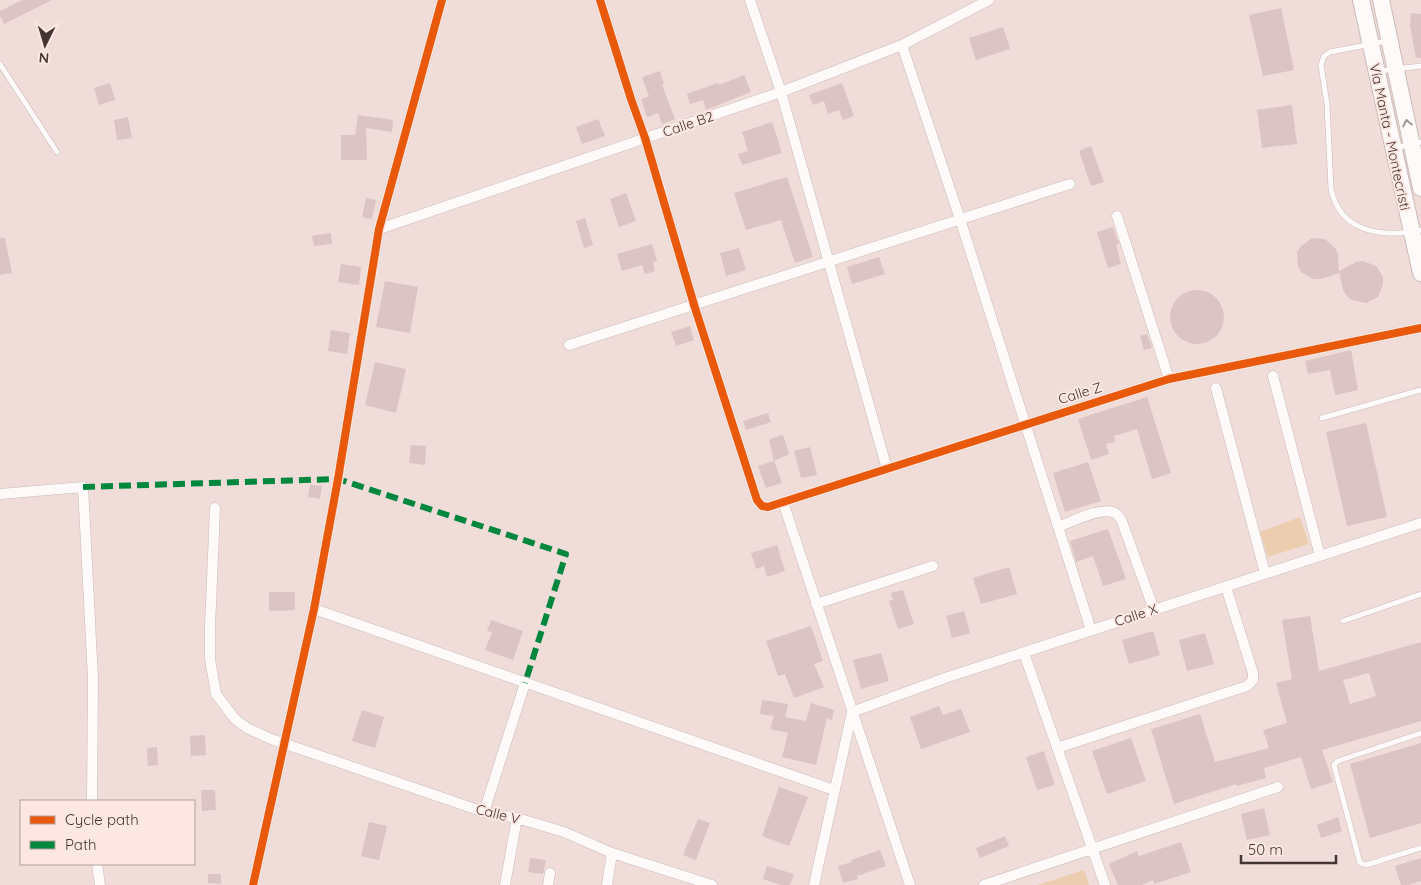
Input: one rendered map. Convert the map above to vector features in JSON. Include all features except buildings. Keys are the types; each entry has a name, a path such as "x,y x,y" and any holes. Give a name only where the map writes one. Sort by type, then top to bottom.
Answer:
{"main road":[{"name":"Vía Manta - Montecristi","path":"1361,0 1393,148 1416,231 1421,273"},
{"name":"Vía Manta - Montecristi","path":"1381,0 1396,69 1416,143 1421,188"}],"street":[{"path":"253,885 314,609 338,480 379,229 442,0"},
{"path":"600,0 645,138 694,305"},
{"path":"750,0 781,92 887,469"},
{"name":"Calle B2","path":"379,229 781,92 902,45 989,0"},
{"path":"902,45 960,219 1091,630"},
{"path":"569,345 1070,184"},
{"path":"1118,216 1169,379"},
{"name":"Calle Z","path":"694,305 757,500 762,506 768,507 1169,379 1421,328"},
{"path":"1273,376 1320,556"},
{"path":"1216,388 1265,573"},
{"path":"0,494 83,487 93,678 92,800"},
{"path":"783,502 910,885"},
{"name":"Calle V","path":"215,508 210,659 216,694 235,719 259,734 283,743 484,812 517,818 564,832 612,853 712,885"},
{"path":"1058,527 1094,513 1107,511 1115,513 1121,518 1154,610"},
{"name":"Calle X","path":"852,712 945,678 1421,523"},
{"path":"816,604 933,566"},
{"path":"1057,748 1247,686 1253,680 1253,674 1226,587"},
{"path":"314,609 834,790"},
{"path":"1024,653 1105,885"},
{"path":"484,812 525,683"},
{"path":"814,885 852,712"},
{"path":"984,885 1278,787"},
{"path":"505,885 517,818"},
{"path":"607,885 612,853"},
{"path":"97,865 100,885"},
{"path":"548,885 550,873"}],"lane":[{"path":"1389,40 1330,52 1322,60 1321,65 1327,104 1332,198 1339,212 1357,226 1385,234 1416,231"},
{"path":"0,64 57,152"},
{"path":"1376,72 1421,66"},
{"path":"1393,148 1416,143"},
{"path":"1322,418 1421,390"},
{"path":"1343,621 1421,594"},
{"path":"1421,733 1338,761 1334,765 1360,863 1364,865 1370,864 1421,848"}],"shaded area":[{"path":"1300,517 1309,544 1268,557 1260,532"},
{"path":"1084,870 1089,885 1037,885"}],"marked path":[{"path":"83,487 338,479 566,554 525,683"}],"cycle path":[{"path":"253,885 314,609 338,479 379,229 442,0"},
{"path":"600,0 645,138 695,308 757,500 762,506 768,507 1169,379 1421,328"}]}
